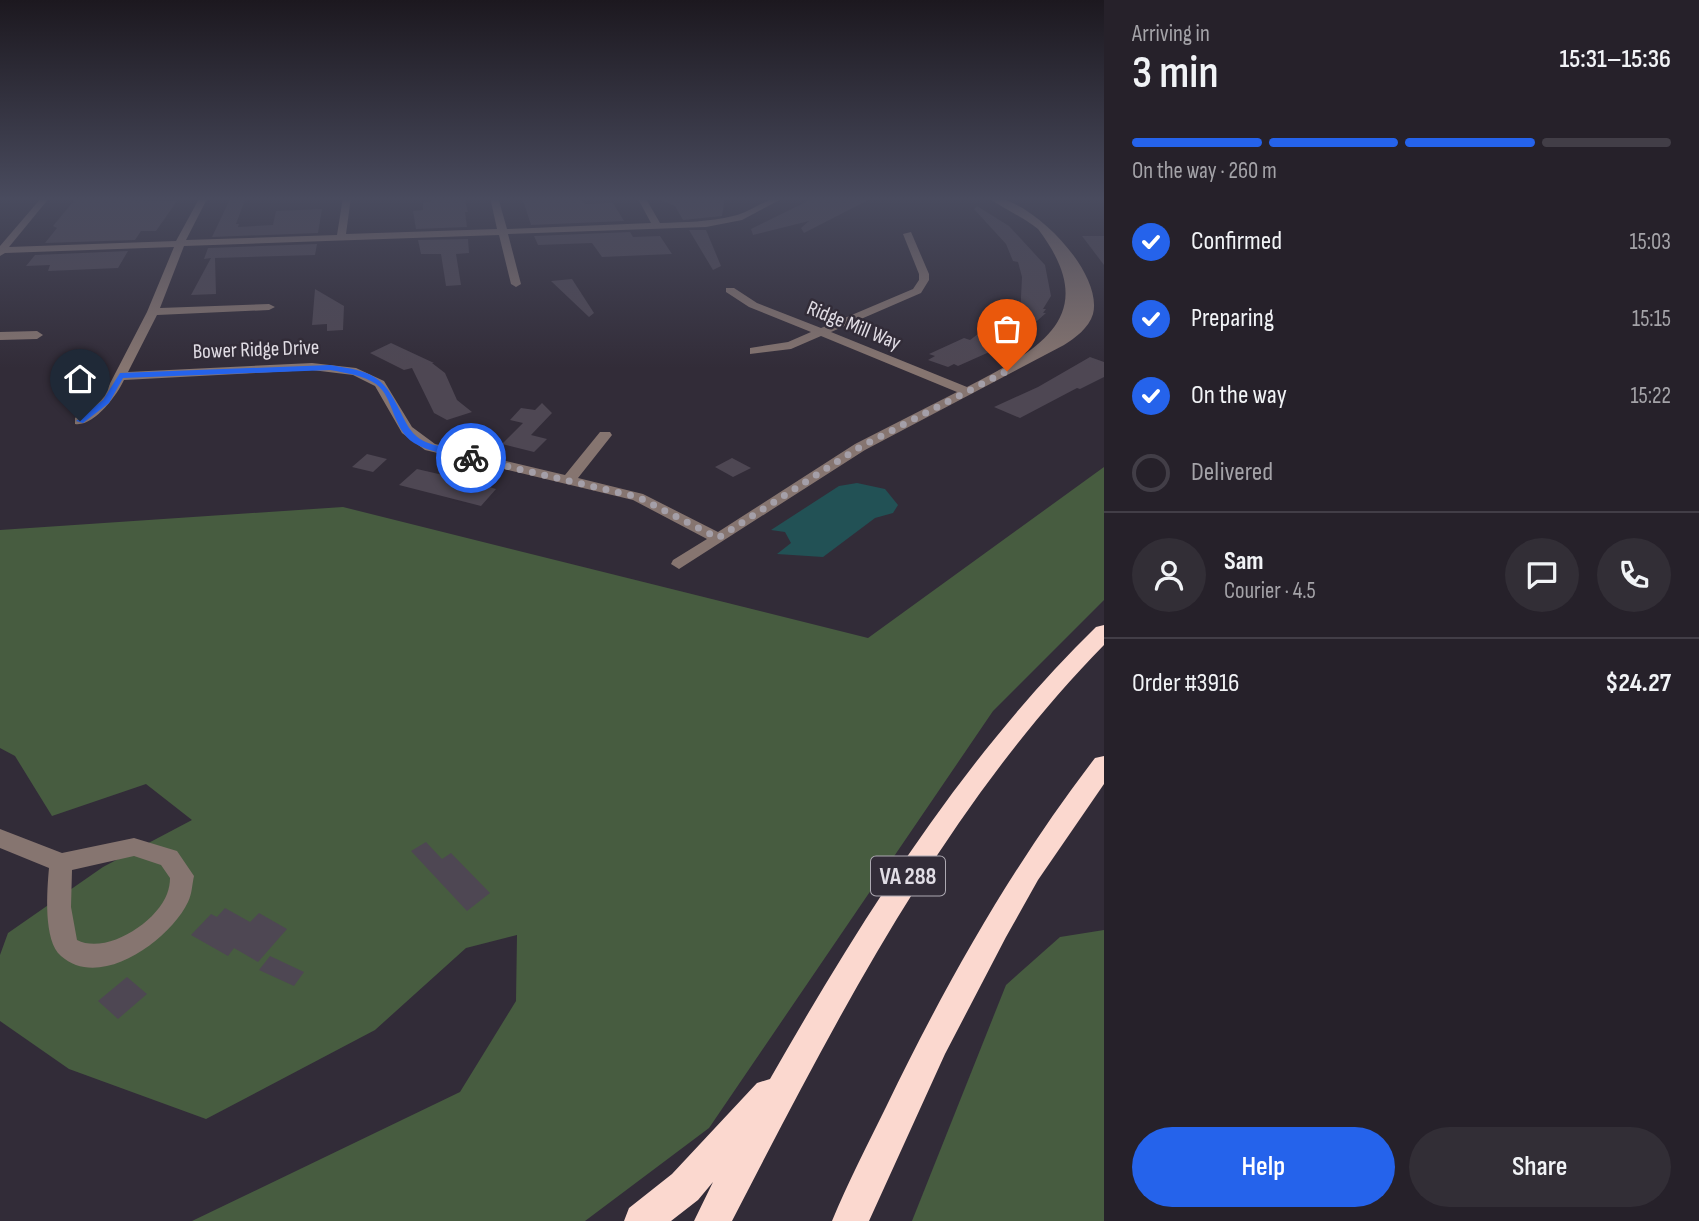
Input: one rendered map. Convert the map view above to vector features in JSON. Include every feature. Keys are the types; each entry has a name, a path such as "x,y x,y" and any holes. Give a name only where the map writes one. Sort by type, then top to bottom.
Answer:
{"highway":[{"name":"VA 288","path":"790,1073 842,981 912,869 995,756 1104,632"},
{"path":"850,1221 925,1060 984,947 1039,856 1104,765"},
{"path":"642,1221 685,1187 790,1073"},
{"path":"712,1221 790,1073"}],"street":[{"path":"80,421 106,401 153,312 176,254"},
{"path":"507,254 516,284"},
{"path":"754,351 785,347 911,295 922,286 924,274 916,254"},
{"path":"679,564 860,447 1061,342 1083,322 1089,306 1087,287 1071,254"},
{"name":"Ridge Mill Way","path":"730,290 753,305 966,391"},
{"path":"153,312 270,307"},
{"path":"0,336 37,335"},
{"name":"Bower Ridge Drive","path":"120,376 315,368 358,372 386,389 404,428 418,442 445,452 638,497 718,538"},
{"path":"569,480 604,435"},
{"path":"0,838 61,863 79,861 113,850 134,847 153,849 169,856 180,867 183,882 171,911 153,929 136,942 108,956 91,958 79,956 66,944 59,908 61,863"}],"shaded area":[{"path":"1104,467 1104,600 993,711 709,1128 585,1221 192,1221 460,1092 516,1001 517,935 466,948 375,1030 206,1119 69,1069 0,1021 0,955 8,933 103,867 192,820 146,784 52,816 15,756 0,748 0,530 343,507 868,638"},
{"path":"857,483 885,489 898,505 893,513 875,518 823,557 777,554 791,543 785,532 771,530 839,486"},
{"path":"1104,930 1104,1221 912,1221 1006,985 1060,937"}],"building":[{"path":"126,254 118,268 48,271 50,265 26,266 35,255"},
{"path":"206,254 315,254 215,258 216,294 191,295 211,258 204,259"},
{"path":"421,254 456,254 461,285 446,286 441,254"},
{"path":"600,254 672,254 602,257"},
{"path":"703,254 716,254 721,266 713,270"},
{"path":"1010,254 1035,254 1045,265 1051,296 1043,309 1046,309 1043,313 1046,313 1014,341 958,366 954,364 948,367 928,360 935,356 929,354 964,338 970,340 1005,314 1020,318 1022,277 1018,262 1013,261"},
{"path":"1096,254 1104,254 1104,265"},
{"path":"572,279 594,313 589,317 551,281"},
{"path":"315,289 344,306 343,330 327,331 327,324 312,325"},
{"path":"391,343 434,363 445,373 457,400 472,412 447,420 434,413 412,368 404,370 370,353"},
{"path":"1090,357 1104,362 1104,377 1020,418 994,407 1038,387"},
{"path":"542,403 552,413 531,435 547,439 534,452 502,444 523,423 510,420 521,408 535,410"},
{"path":"367,454 387,459 373,472 352,467"},
{"path":"732,458 751,468 733,477 715,467"},
{"path":"417,469 496,489 481,506 399,485"},
{"path":"426,842 442,859 451,853 490,893 467,911 411,851"},
{"path":"225,908 250,922 259,913 287,929 258,962 234,948 228,956 191,935 211,914 217,917"},
{"path":"270,956 304,972 294,986 259,970"},
{"path":"127,977 147,994 118,1019 98,1001"}],"way so far":[{"path":"471,458 638,497 718,538 827,466 895,427 1007,371"}],"route":[{"path":"80,421 106,401 120,376 344,369 369,377 386,389 399,420 409,435 418,442 471,458"}]}
